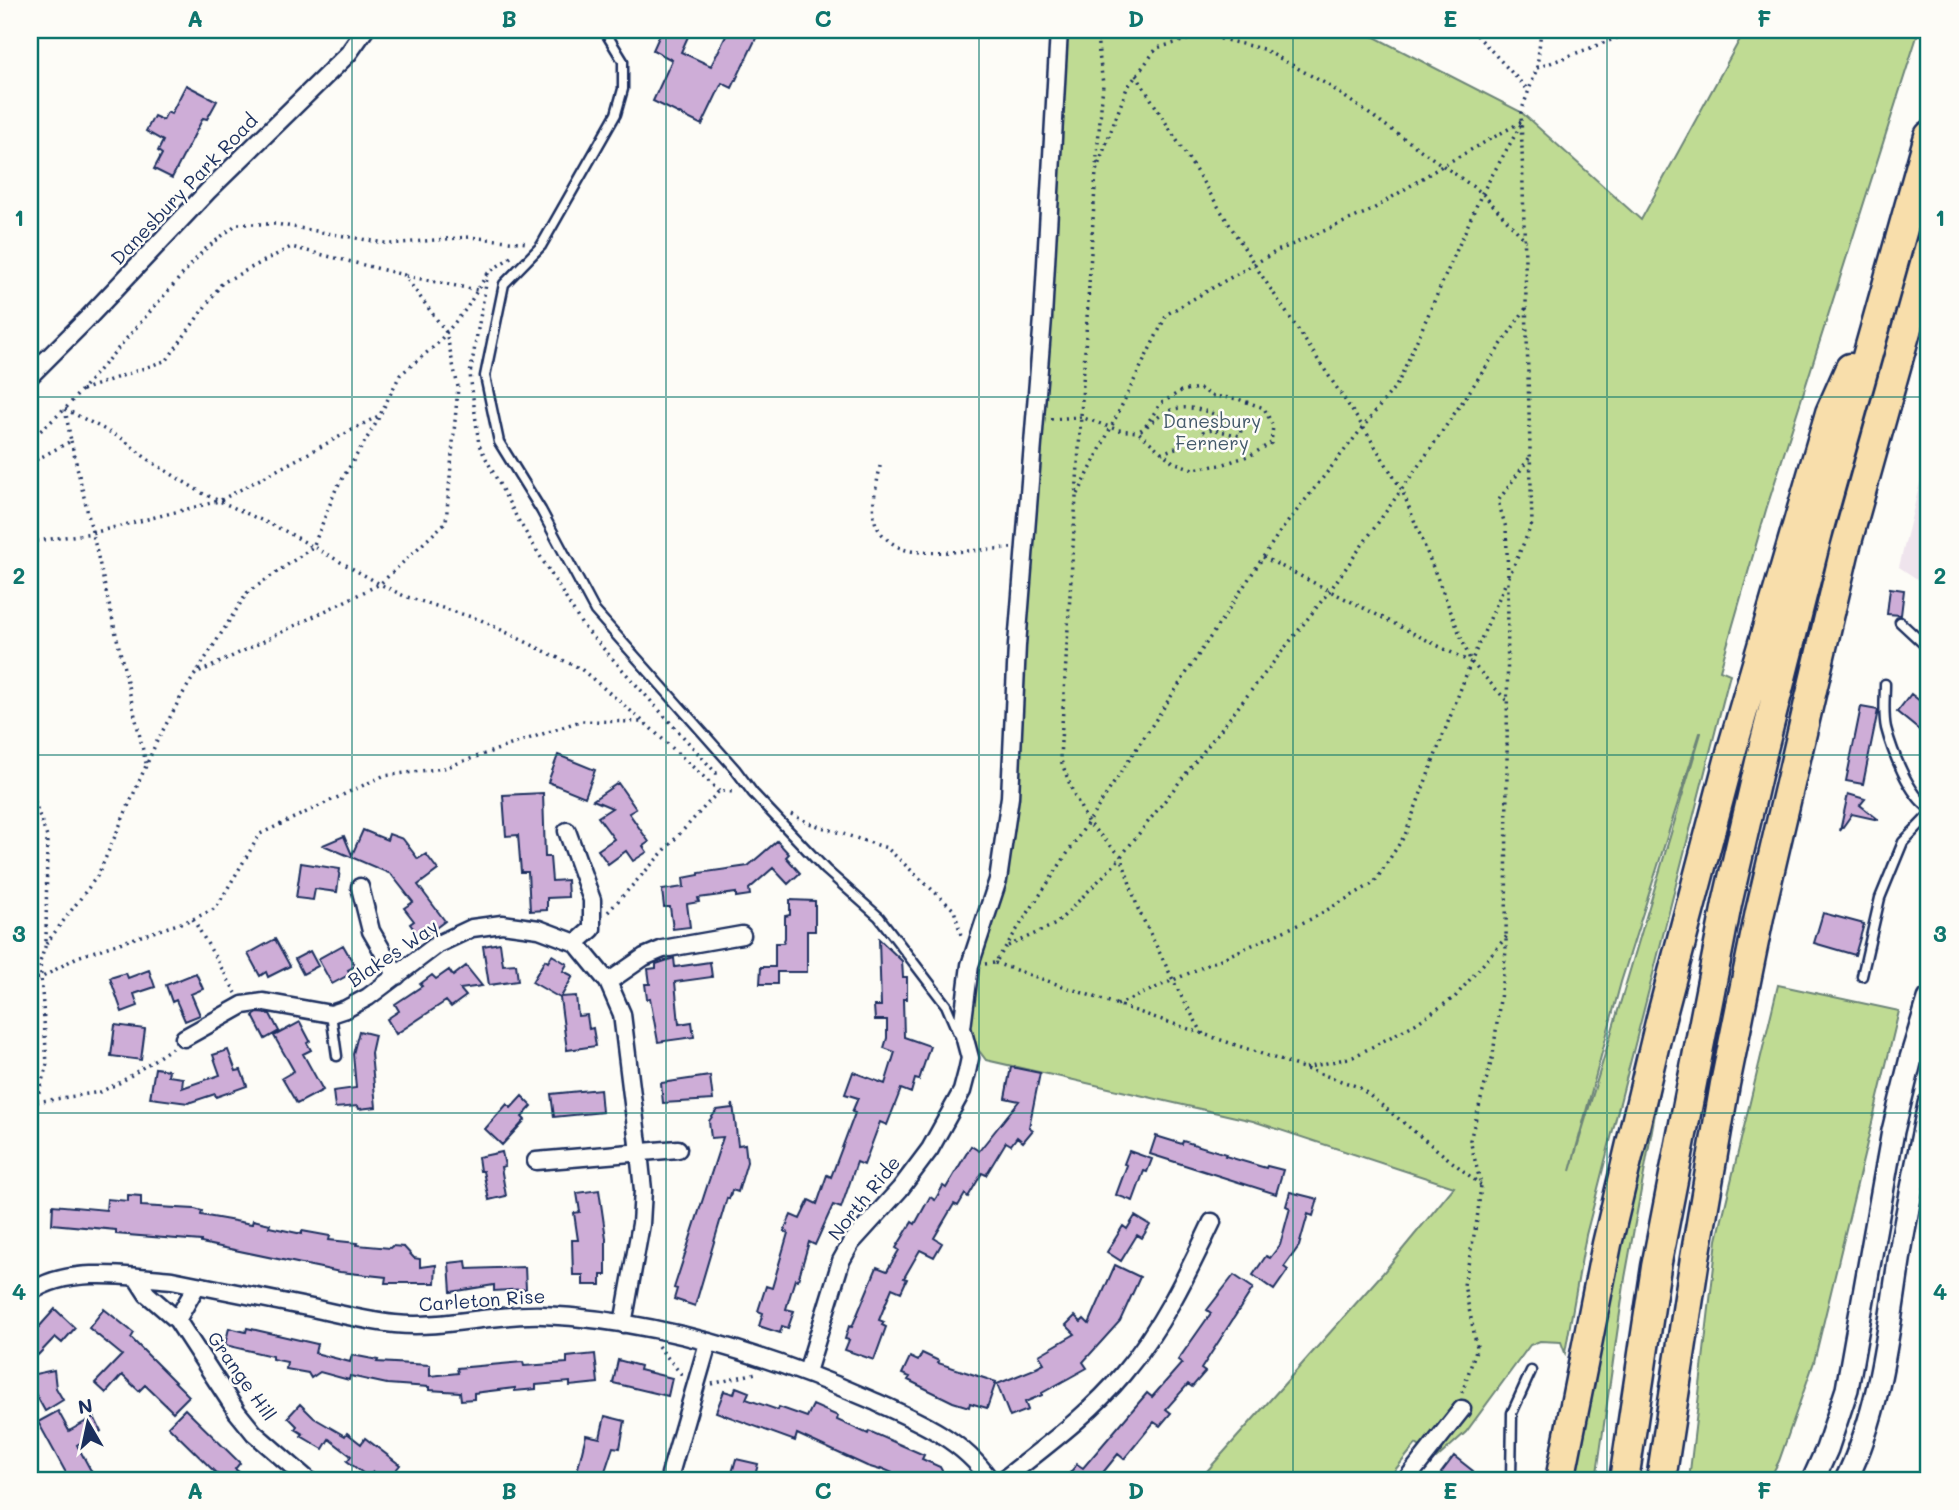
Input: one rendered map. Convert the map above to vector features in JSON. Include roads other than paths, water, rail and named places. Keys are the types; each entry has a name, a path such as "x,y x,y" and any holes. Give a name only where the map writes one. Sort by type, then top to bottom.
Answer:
{"highway":[{"path":"1624,1480 1656,1267 1727,904 1820,524 1929,136"},
{"path":"1661,1480 1718,1125 1760,912 1845,549 1929,249"},
{"path":"1560,1480 1606,1244 1661,1018 1732,749 1830,413 1887,286"}],"main road":[{"path":"1813,1480 1827,1450 1847,1390 1893,1132 1929,999"},
{"path":"1846,1480 1856,1461 1877,1398 1902,1238 1929,1104"}],"street":[{"name":"Danesbury Park Road","path":"30,376 208,191 348,54 365,30"},
{"path":"970,1058 962,1028 970,965 998,880 1010,797 1017,645 1043,318 1059,30"},
{"path":"567,831 592,900 592,929 576,943 608,982 622,1014 639,1152 643,1190 641,1224 623,1324"},
{"path":"360,887 371,931 397,976"},
{"name":"Blakes Way","path":"331,1014 369,997 438,944 472,928 502,924 538,929 576,943"},
{"path":"608,982 644,957 663,949 742,934"},
{"path":"184,1038 243,1005 264,1002 331,1014"},
{"name":"North Ride","path":"807,1372 841,1261 851,1243 900,1189 930,1149 962,1091 970,1058"},
{"path":"536,1161 678,1149"},
{"path":"1003,1480 1087,1411 1123,1375 1181,1288 1212,1222"},
{"name":"Carleton Rise","path":"30,1293 51,1280 69,1277 136,1277 197,1285 394,1324 435,1325 517,1315 541,1315 623,1324 774,1360 807,1372 932,1429 959,1446 980,1465 990,1480"},
{"name":"Grange Hill","path":"136,1277 147,1294 177,1320 242,1419 275,1453 307,1480"},
{"path":"177,1320 197,1285"},
{"path":"670,1474 708,1343"},
{"path":"1406,1480 1462,1409"}],"lane":[{"path":"604,30 623,61 623,89 616,114 541,246 504,284 485,376 499,442 541,510 595,611 735,769 752,793 826,870 879,917 946,1004 970,1058"},
{"path":"1900,622 1929,649"},
{"path":"1885,684 1886,726 1909,783 1923,804 1929,808"},
{"path":"1862,976 1880,898 1903,842 1929,815"},
{"path":"331,1014 337,1056"},
{"path":"1511,1480 1512,1413 1531,1371"}],"park label":[{"name":"Danesbury Fernery","path":"1212,432"}]}
